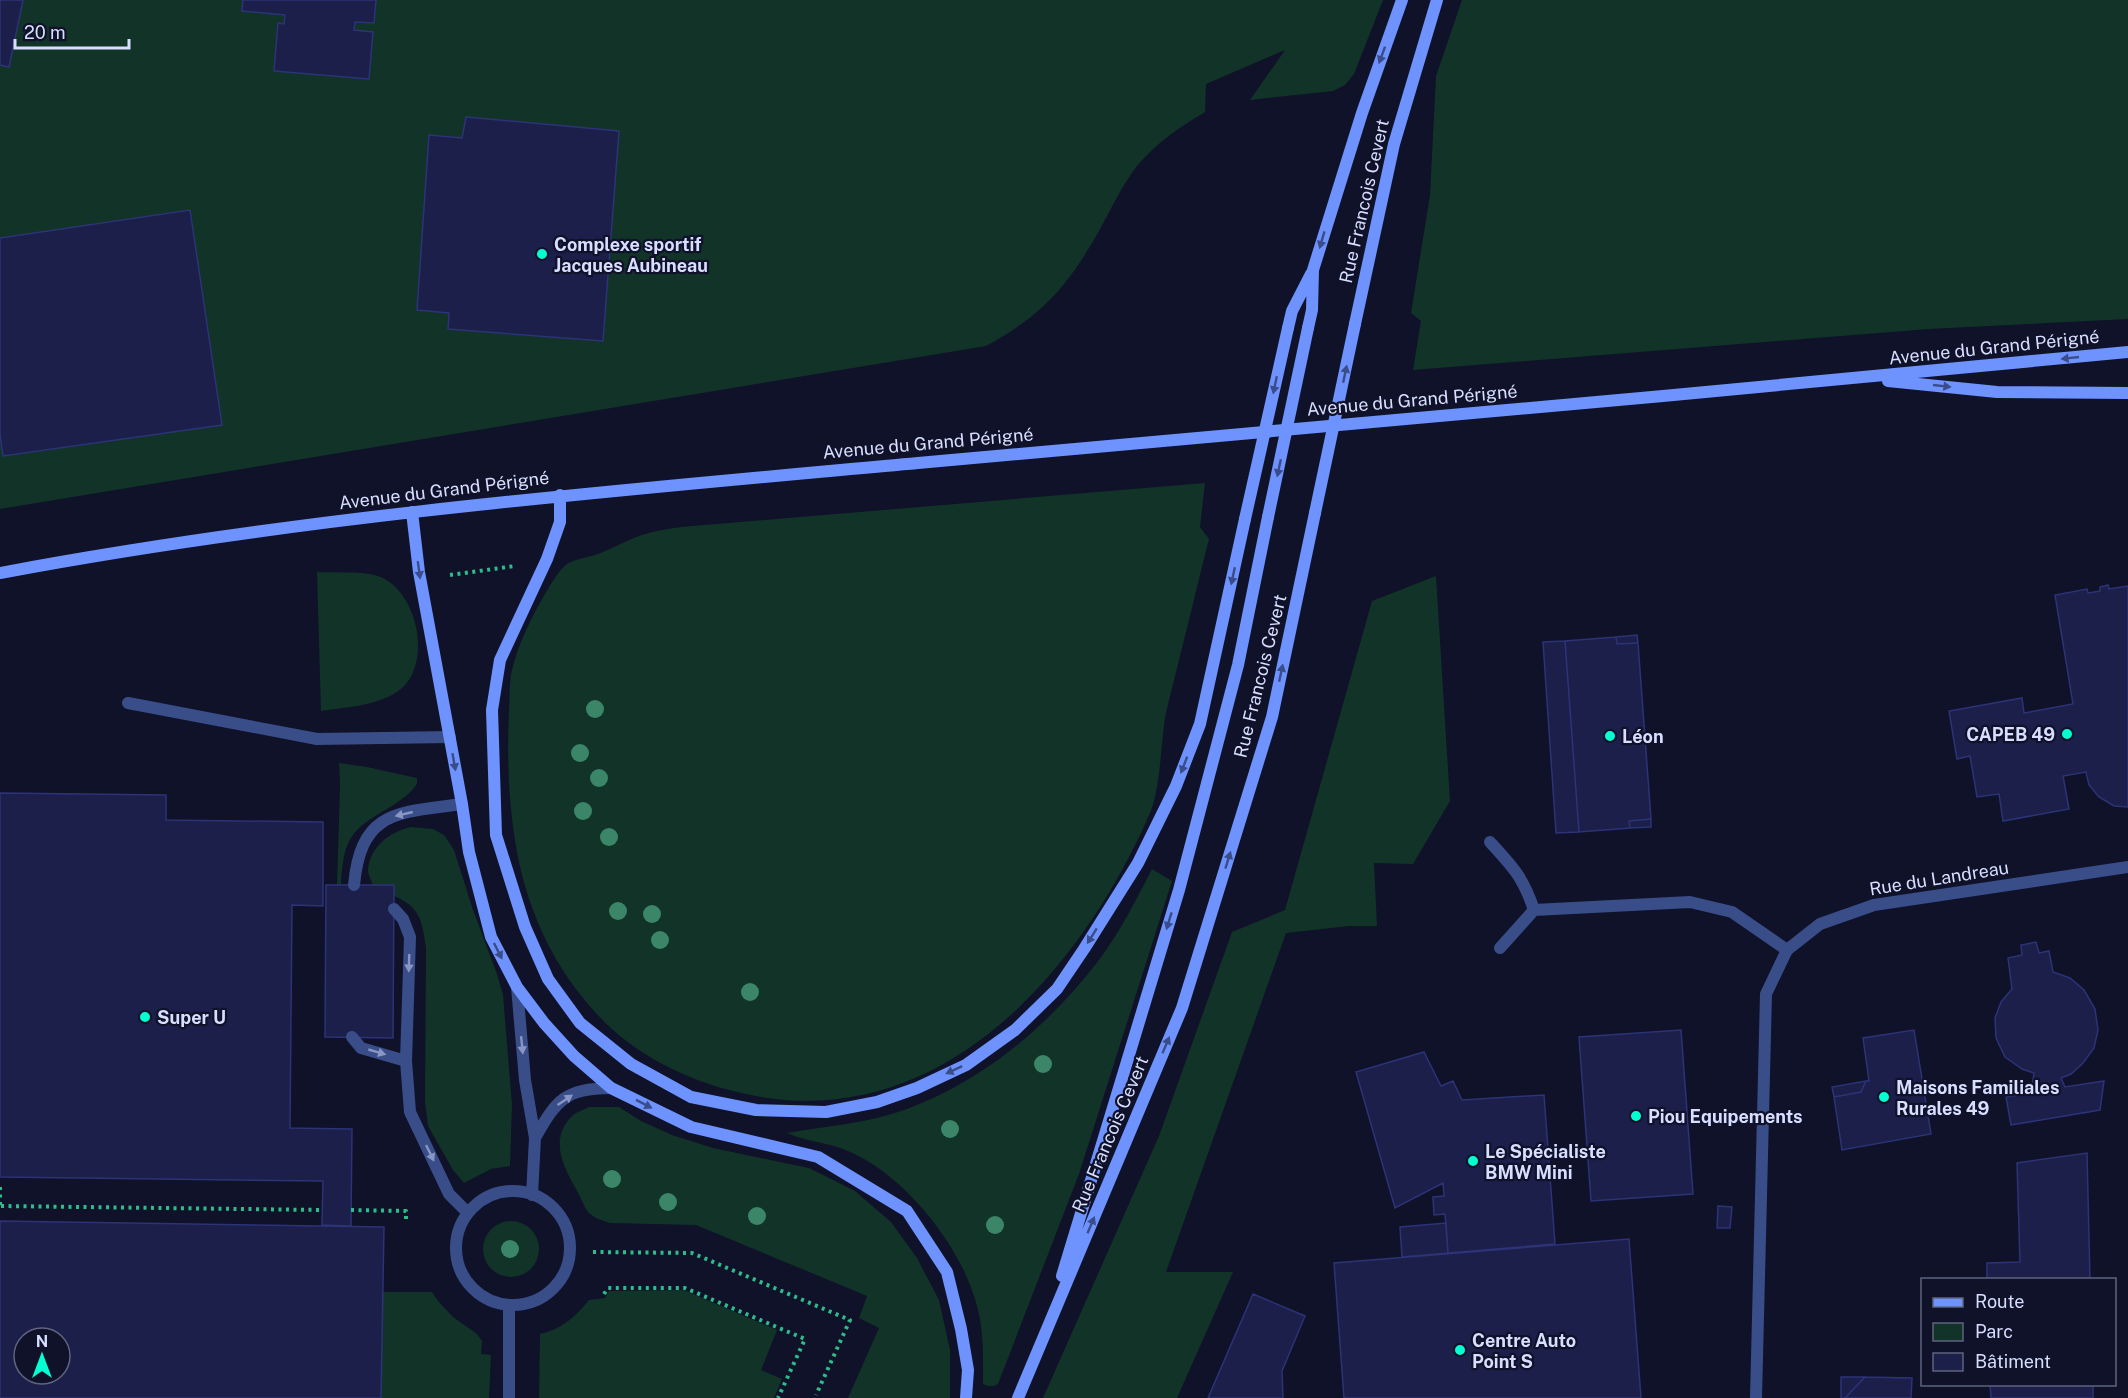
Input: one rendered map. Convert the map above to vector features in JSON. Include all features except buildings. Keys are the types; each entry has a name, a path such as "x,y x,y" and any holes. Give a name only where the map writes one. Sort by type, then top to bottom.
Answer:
{"street":[{"name":"Rue Francois Cevert","path":"1043,1337 1179,890 1238,665 1312,310 1313,270 1362,113 1402,0"},
{"name":"Rue Francois Cevert","path":"1018,1398 1182,1008 1272,717 1394,144 1437,0"},
{"path":"560,495 560,522 550,550 500,660 492,710 496,835 525,927 548,979 580,1023 630,1064 691,1096 756,1110 826,1112 877,1102 917,1088 966,1065 1015,1030 1057,989 1138,863 1176,786 1200,724 1292,311 1313,270"},
{"name":"Avenue du Grand Périgné","path":"0,573 252,531 560,495 1863,378 2128,352"},
{"name":"Avenue du Grand Périgné","path":"1863,378 1997,392 2128,393"},
{"path":"412,512 419,572 469,852 492,937 517,987 544,1023 574,1056 611,1088 691,1127 818,1156 907,1211 947,1272 968,1370 966,1398"},
{"path":"128,704 317,740 450,737"},
{"path":"354,885 357,859 362,846 368,835 381,823 396,815 462,804"},
{"path":"1490,842 1526,885 1534,910"},
{"name":"Rue du Landreau","path":"1756,1398 1766,994 1787,950 1820,924 1874,905 2128,867"},
{"path":"1500,948 1534,910 1690,902 1732,912 1787,950"},
{"path":"394,909 403,919 410,937 406,1061 410,1112 449,1194 468,1213"},
{"path":"517,987 525,1080 535,1138 532,1195"},
{"path":"352,1037 361,1048 406,1061"},
{"path":"535,1138 551,1110 565,1098 580,1090 611,1088"},
{"path":"515,1191 532,1195 548,1203 560,1216 568,1233 570,1251 566,1268 557,1284 544,1296 526,1304 509,1305 493,1302 478,1293 467,1282 459,1268 456,1239 468,1213 480,1201 497,1194 515,1191"},
{"path":"509,1305 509,1398"}],"path":[{"path":"450,575 515,566"},
{"path":"0,1187 0,1206 322,1209"},
{"path":"351,1210 406,1211 406,1223"},
{"path":"593,1252 692,1253 850,1320 816,1395"},
{"path":"604,1294 608,1288 685,1288 805,1340 778,1398"}],"green space":[{"name":"Complexe sportif Jacques Aubineau","path":"0,0 1383,0 1354,74 1345,85 1333,91 1250,100 1285,50 1206,84 1205,112 1169,136 1137,166 1084,257 1061,288 1036,313 986,346 0,509"},
{"path":"1462,0 2128,0 2128,319 1929,329 1413,370 1421,321 1411,313 1430,195 1436,76"},
{"path":"1205,483 1200,527 1209,539 1167,710 1158,780 1150,813 1120,874 1083,932 1040,986 991,1032 936,1068 875,1092 808,1101 737,1092 674,1070 619,1035 588,1004 556,958 542,933 532,907 514,835 509,784 510,685 516,654 536,610 554,579 567,564 598,554 642,535 681,527"},
{"path":"317,572 372,574 391,583 403,595 411,610 418,645 411,677 393,695 362,705 321,711"},
{"path":"1436,576 1450,801 1413,864 1374,863 1377,926 1349,926 1286,933 1166,1272 1233,1272 1177,1398 1043,1398 1159,1136 1232,932 1285,910 1372,601"},
{"path":"339,763 417,778 417,784 406,796 367,822 352,836 344,855 341,885 337,885 340,785"},
{"path":"411,827 433,829 444,835 454,850 503,995 512,1105 510,1166 491,1169 464,1183 453,1170 428,1126 425,1102 426,948 419,916 410,905 394,896 394,885 373,885 368,872 373,854 382,841 396,832"},
{"path":"1152,869 1172,881 1079,1174 998,1384 987,1386 983,1384 983,1345 977,1306 959,1260 928,1215 890,1177 869,1162 840,1148 787,1133 863,1121 907,1109 963,1083 1014,1048 1059,1007 1099,960 1127,916"},
{"path":"589,1107 619,1107 641,1121 672,1135 713,1148 809,1168 855,1191 891,1222 917,1258 939,1300 950,1350 950,1398 848,1398 879,1328 859,1318 867,1296 696,1225 610,1223 587,1211 563,1162 560,1143 565,1125 572,1116"},
{"path":"511,1221 522,1223 531,1229 537,1238 539,1249 537,1260 531,1269 522,1275 511,1277 500,1275 491,1269 485,1260 483,1249 485,1238 491,1229 500,1223"},
{"path":"684,1290 777,1330 761,1370 782,1379 774,1398 539,1398 540,1334 561,1326 589,1300 605,1298 609,1291"},
{"path":"383,1292 432,1292 453,1317 477,1334 482,1341 481,1354 491,1355 489,1398 381,1398"}],"place":[{"name":"Complexe sportif Jacques Aubineau","path":"542,254"},
{"name":"CAPEB 49","path":"2067,734"},
{"name":"Léon","path":"1610,736"},
{"name":"Super U","path":"145,1017"},
{"name":"Maisons Familiales Rurales 49","path":"1884,1097"},
{"name":"Piou Equipements","path":"1636,1116"},
{"name":"Le Spécialiste BMW Mini","path":"1473,1161"},
{"name":"Centre Auto Point S","path":"1460,1350"}]}
